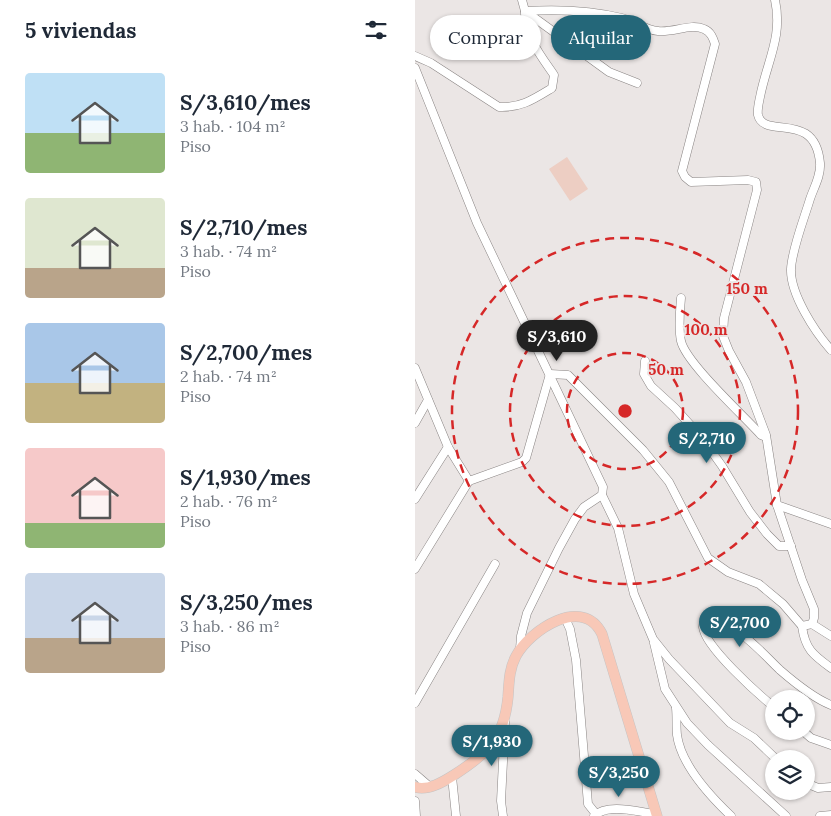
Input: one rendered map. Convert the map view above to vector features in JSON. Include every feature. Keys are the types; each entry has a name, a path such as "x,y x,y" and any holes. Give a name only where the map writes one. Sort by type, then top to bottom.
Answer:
{"main road":[{"path":"420,790 452,777 489,748 501,731 505,718 511,670 520,649 537,632 557,620 574,617 596,624 602,634 657,815"}],"street":[{"path":"415,56 431,63 499,107 507,108 523,105 552,88 554,75 528,32 522,0"},
{"path":"775,0 778,19 777,34 762,87 758,113 761,122 768,126 796,129 807,133 817,149 820,162 819,177 812,193 792,261 791,274 796,292 807,315 831,350"},
{"path":"525,11 609,72 637,83"},
{"path":"525,11 593,11 625,18 655,31 665,32 703,28 712,36 715,44 682,171 691,182 748,180 756,182 757,190 724,318 723,336 746,382 766,437 777,505 814,609 812,624"},
{"path":"415,68 477,223 603,487 602,495 618,528 635,594 653,639 665,688 687,723 708,745 785,816"},
{"path":"681,298 679,328 685,352 702,373 762,436 766,437"},
{"path":"645,360 644,374 651,386 675,408 702,438 722,466 750,512 767,534 779,546 791,546"},
{"path":"415,368 448,446 469,481"},
{"path":"415,570 469,481 522,462 526,458 550,374"},
{"path":"550,374 568,375 643,450 669,482 709,558 728,572 759,584 783,604 802,626 807,646 814,656 831,668"},
{"path":"415,422 428,400"},
{"path":"415,499 448,446"},
{"path":"520,649 527,613 559,548 584,507 602,495"},
{"path":"777,505 831,524"},
{"path":"415,703 495,564"},
{"path":"565,618 570,629 576,660 588,804 595,815 601,811 613,808 657,815"},
{"path":"765,700 750,688 716,650 705,634 703,626 705,620 713,619 734,629 759,649 780,670 806,690"},
{"path":"802,626 812,624 831,636"},
{"path":"653,639 669,659 730,723 754,738 766,750"},
{"path":"415,686 422,691"},
{"path":"815,697 831,705"},
{"path":"676,706 677,736 685,760 715,800 731,816"},
{"path":"503,816 501,801 505,718"},
{"path":"815,739 831,745"},
{"path":"415,774 420,790"},
{"path":"452,777 456,816"},
{"path":"815,786 831,787"},
{"path":"415,801 416,816"},
{"path":"820,816 831,815"}],"shaded area":[{"path":"567,157 588,189 570,201 549,169"}]}
